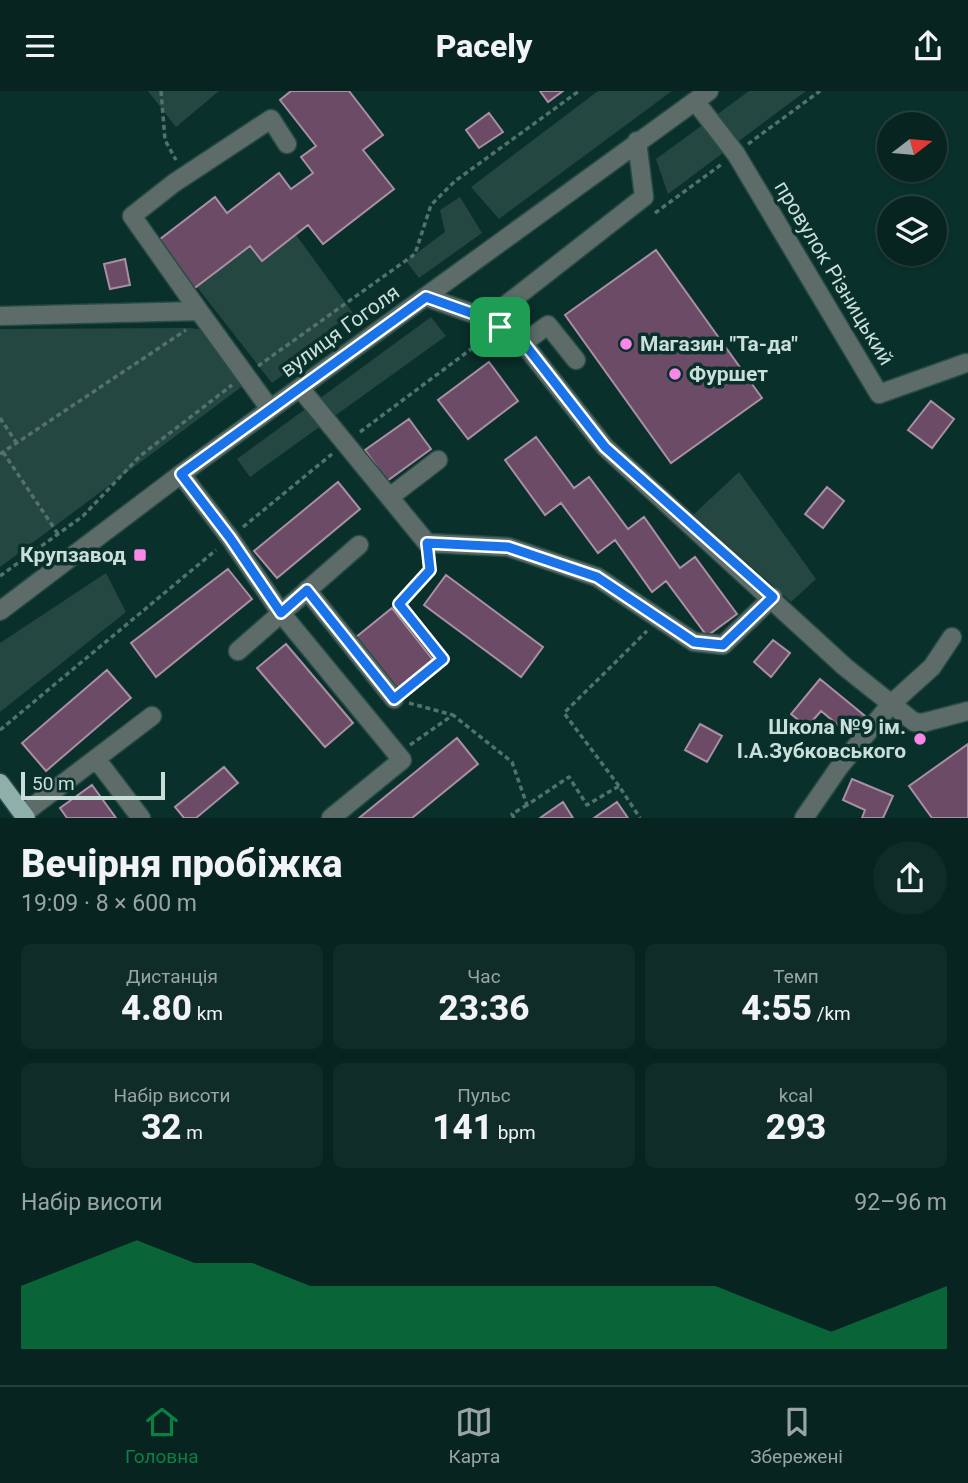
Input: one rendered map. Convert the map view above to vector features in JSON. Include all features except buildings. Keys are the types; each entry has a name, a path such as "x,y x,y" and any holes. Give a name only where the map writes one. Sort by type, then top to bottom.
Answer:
{"main road":[{"path":"0,783 25,816"}],"street":[{"name":"провулок Різницький","path":"702,96 879,394 966,363"},
{"name":"вулиця Гоголя","path":"0,611 181,474 702,96"},
{"path":"270,409 132,216 174,183 271,119 288,144"},
{"path":"494,323 644,197 637,141"},
{"path":"426,297 494,323 523,342 605,447 890,705 914,722 922,723 968,711"},
{"path":"0,316 199,311"},
{"path":"523,342 548,325 576,360"},
{"path":"300,388 427,543 508,547 597,577 694,642 723,645 773,597"},
{"path":"391,496 438,460"},
{"path":"181,474 230,538 281,613 402,760 331,818"},
{"path":"238,651 359,545"},
{"path":"307,590 394,699"},
{"path":"804,818 840,766 890,705 932,667 952,637"},
{"path":"25,816 152,716"},
{"path":"97,760 141,818"}],"path":[{"path":"160,91 165,140 177,161 174,183"},
{"path":"455,181 579,91"},
{"path":"646,220 820,91"},
{"path":"58,534 1,453 190,328 199,311"},
{"path":"0,730 494,323"},
{"path":"0,418 16,442"},
{"path":"394,699 443,659 399,604 430,570 427,543"},
{"path":"640,818 564,713 647,631"},
{"path":"394,699 453,715 512,762 527,805"},
{"path":"398,753 453,715"},
{"path":"514,818 512,814 569,777 586,805 619,786"}],"shaded area":[{"path":"148,91 219,91 176,127"},
{"path":"598,91 672,91 499,219 471,187"},
{"path":"749,91 806,91 668,194 656,159"},
{"path":"460,197 482,233 419,278 406,261 445,232 440,210"},
{"path":"296,235 353,313 326,333 329,342 272,383 197,287 250,246 262,261"},
{"path":"431,317 446,336 250,477 237,459"},
{"path":"0,329 207,330 244,385 0,567"},
{"path":"739,472 816,579 791,602 693,515"},
{"path":"106,573 126,612 0,712 0,643"}],"place":[{"name":"Магазин \"Та-да\"","path":"626,344"},
{"name":"Фуршет","path":"675,374"},
{"name":"Крупзавод","path":"140,555"},
{"name":"Школа №9 ім. І.А.Зубковського","path":"920,739"}],"route":[{"path":"426,297 488,319 500,327 523,342 605,447 773,597 723,645 694,642 597,577 508,547 427,543 430,570 399,604 443,659 394,699 307,590 281,613 230,538 181,474 426,297"}]}
